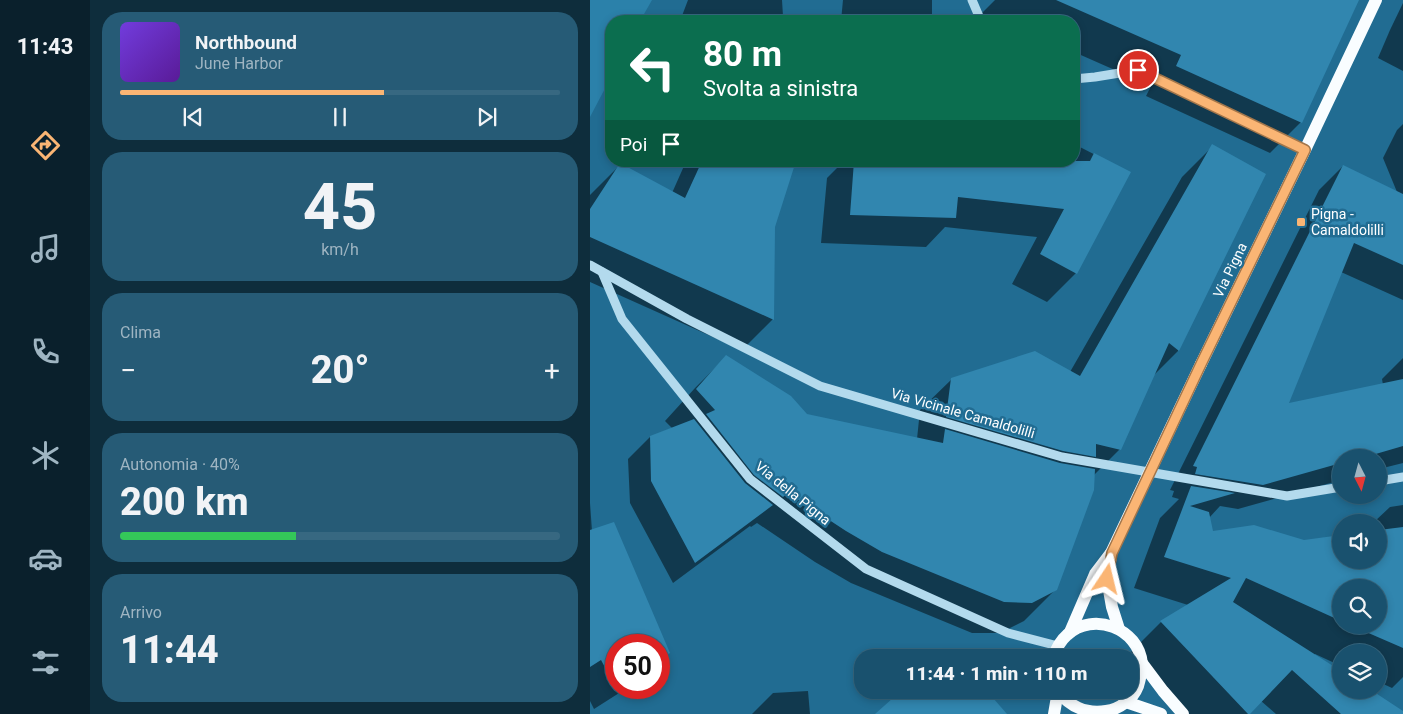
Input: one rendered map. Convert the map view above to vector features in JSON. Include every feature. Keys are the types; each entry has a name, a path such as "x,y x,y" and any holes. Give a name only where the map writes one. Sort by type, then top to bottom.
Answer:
{"main road":[{"name":"Via Pigna","path":"1069,633 1095,574 1112,553 1376,0"},
{"name":"Via Pigna","path":"1112,553 1107,579 1112,607 1119,629"},
{"path":"1058,649 1069,633 1078,627 1106,624 1119,629 1130,638 1138,649 1142,663 1163,692 1183,714"},
{"path":"1065,699 1068,703 1082,710 1096,714 1112,710 1126,702 1136,690 1141,677 1142,663"},
{"path":"1054,714 1056,699"},
{"path":"1126,702 1161,714"}],"street":[{"path":"972,0 978,15"},
{"path":"1080,79 1095,78 1138,70 1305,150"},
{"path":"590,265 602,272"},
{"name":"Via Vicinale Camaldolilli","path":"602,272 687,319 820,386 1062,457 1288,496 1332,489"},
{"name":"Via della Pigna","path":"602,272 622,319 750,479 866,569 1008,633 1048,649"},
{"path":"1388,480 1403,477"}],"shaded area":[{"path":"590,0 652,0 643,15 605,15 605,88 590,117"}],"building":[{"path":"1056,0 1359,0 1302,123 1176,66 1181,55"},
{"path":"1212,144 1266,174 1179,351 1169,343 1121,450 1096,444 1096,457 1063,451 946,417 951,378 1035,351 1080,376"},
{"path":"1094,153 1131,172 1077,274 1040,254 1064,209 958,197 956,218 850,215 854,167 1080,167 1080,161 1090,161"},
{"path":"1343,165 1403,194 1403,265 1354,243 1289,403 1403,379 1403,446 1388,450 1332,449 1332,466 1263,485 1195,474 1197,467 1193,466"},
{"path":"617,167 627,167 685,198 699,167 794,167 775,227 774,320 590,237 590,209"},
{"path":"726,355 791,396 807,414 943,443 945,429 1060,463 1095,469 1094,490 1057,590 1032,603 1004,602 882,552 788,493 783,497 754,475 706,414 715,410 696,389"},
{"path":"694,419 745,483 773,505 695,563 651,481 650,436"},
{"path":"1191,486 1235,493 1190,506 1209,512 1213,531 1254,525 1304,540 1332,536 1332,569 1387,569 1387,529 1403,527 1403,648 1371,634 1387,634 1387,579 1332,579 1332,617 1246,578 1233,602 1332,665 1332,699 1385,699 1403,711 1403,714 1341,714 1292,670 1248,714 1160,621 1231,578 1164,557"},
{"path":"614,522 662,634 605,634 605,667 601,660 590,667 590,530"},
{"path":"892,699 994,699 1007,714 875,714"}],"place":[{"name":"Pigna - Camaldolilli","path":"1301,222"}],"route":[{"path":"1107,579 1112,553 1305,150 1138,70"}]}
